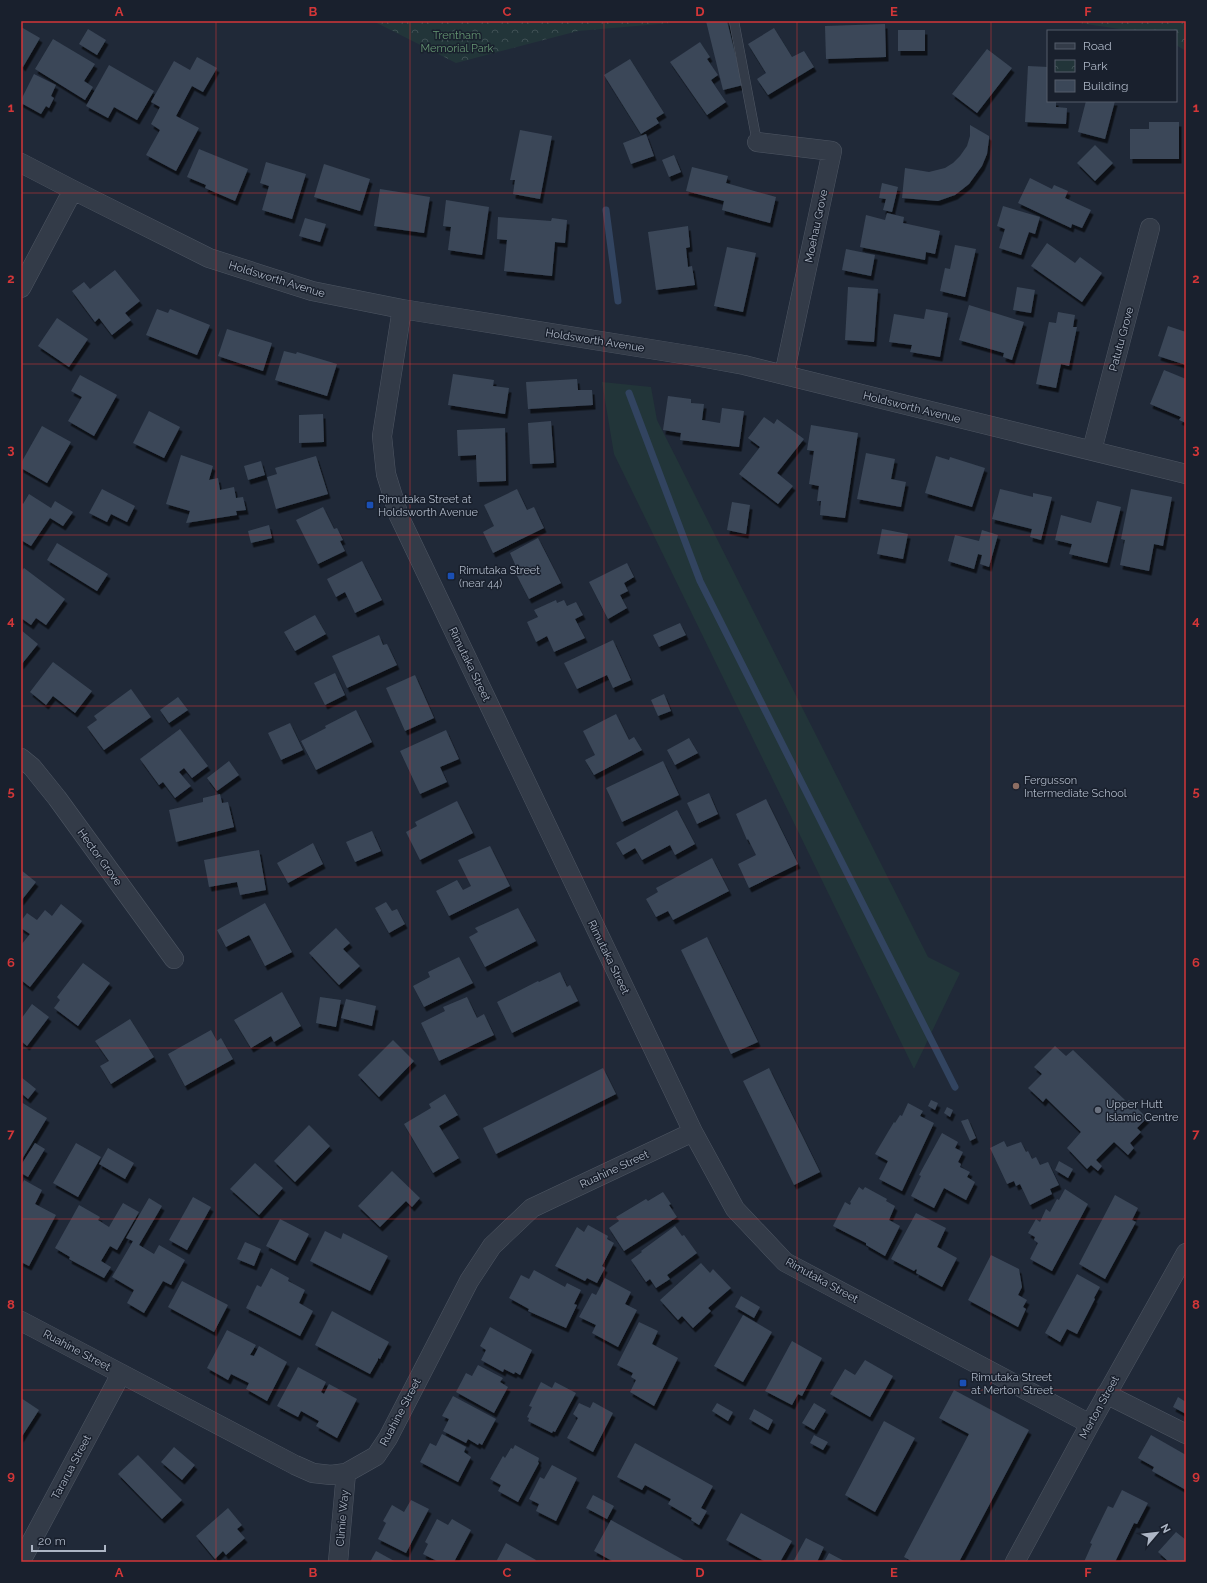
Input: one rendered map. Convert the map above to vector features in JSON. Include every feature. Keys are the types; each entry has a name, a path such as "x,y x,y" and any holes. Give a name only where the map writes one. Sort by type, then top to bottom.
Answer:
{"street":[{"name":"Moehau Grove","path":"758,142 832,151 784,375"},
{"name":"Holdsworth Avenue","path":"21,163 209,258 312,291 402,309 700,357 784,375 1186,474"},
{"path":"21,288 73,190"},
{"name":"Patutu Grove","path":"1092,450 1150,228"},
{"name":"Rimutaka Street","path":"402,309 382,436 386,474 399,516 693,1132 734,1209 785,1262 1090,1424"},
{"name":"Hector Grove","path":"21,758 32,767 57,798 174,959"},
{"name":"Ruahine Street","path":"21,1321 295,1465 313,1473 331,1475 346,1473 376,1456 388,1438 469,1281 492,1246 532,1208 693,1132"},
{"name":"Merton Street","path":"1014,1562 1106,1394 1186,1253"},
{"name":"Tararua Street","path":"21,1561 121,1374"},
{"path":"1106,1394 1186,1434"},
{"name":"Climie Way","path":"338,1562 346,1473"}],"lane":[{"path":"734,21 758,142"}],"green space":[{"name":"Trentham Memorial Park","path":"373,21 693,21 578,31 456,63"},
{"path":"1066,21 1186,21 1186,51 1177,46 1177,30 1126,30"},
{"path":"602,382 651,387 657,420 928,957 960,973 914,1069 614,454"}],"building":[{"path":"706,21 727,21 743,85 723,90"},
{"path":"885,24 886,57 826,59 825,26"},
{"path":"21,27 40,38 23,67 21,65"},
{"path":"774,28 792,57 804,51 814,67 768,95 757,79 766,73 748,44"},
{"path":"88,29 106,40 97,55 79,44"},
{"path":"898,30 925,30 925,51 898,51"},
{"path":"53,39 95,64 84,81 93,87 85,100 35,69"},
{"path":"700,42 710,57 707,59 718,75 711,80 726,102 707,115 670,62"},
{"path":"987,49 1012,68 977,113 952,94"},
{"path":"197,57 217,68 203,92 192,86 176,116 199,128 176,171 146,155 160,130 151,124 160,107 151,102 174,61 190,70"},
{"path":"630,59 664,113 656,118 659,123 641,134 604,75"},
{"path":"109,65 154,91 137,120 114,107 108,118 86,106"},
{"path":"1028,66 1047,67 1047,102 1056,102 1056,107 1067,108 1066,124 1025,122"},
{"path":"34,74 56,85 51,96 54,98 49,108 46,106 41,114 21,103 21,100"},
{"path":"1086,102 1115,102 1105,139 1078,132"},
{"path":"1149,122 1179,122 1179,159 1130,159 1130,129 1149,129"},
{"path":"970,125 989,136 989,139 987,154 982,166 969,184 955,195 938,201 902,198 905,168 929,172 945,168 953,163 967,146 970,136"},
{"path":"520,130 552,136 540,199 513,194 515,180 510,180"},
{"path":"646,134 654,156 631,164 623,143"},
{"path":"1095,145 1113,163 1095,181 1077,163"},
{"path":"199,149 248,169 235,201 205,188 206,185 187,177"},
{"path":"674,155 681,172 669,177 662,160"},
{"path":"266,162 306,174 292,219 262,210 269,186 260,183"},
{"path":"324,164 370,179 360,211 314,197"},
{"path":"692,167 728,176 726,183 776,197 770,223 722,210 724,201 686,191"},
{"path":"1030,178 1052,189 1054,185 1068,191 1065,198 1091,210 1082,228 1072,224 1071,228 1018,203"},
{"path":"882,183 898,187 892,212 883,210 886,199 879,198"},
{"path":"380,189 430,197 424,233 374,226"},
{"path":"446,200 489,207 482,255 448,250 451,227 443,226"},
{"path":"1003,206 1040,217 1035,234 1029,232 1021,255 999,248 1005,229 997,226"},
{"path":"887,213 904,217 903,223 940,231 935,254 926,252 925,260 860,247 866,215 885,220"},
{"path":"498,217 551,221 552,218 567,220 565,243 555,242 552,276 504,271 507,240 497,239"},
{"path":"305,218 326,224 320,242 299,236"},
{"path":"688,226 690,247 686,248 688,267 692,266 695,285 656,290 648,232"},
{"path":"1047,243 1075,263 1080,257 1102,273 1082,302 1031,266"},
{"path":"955,245 976,249 965,297 940,291 945,268 950,269"},
{"path":"727,247 756,253 743,312 714,306"},
{"path":"846,249 875,255 871,276 842,270"},
{"path":"115,270 140,301 125,313 131,320 112,335 99,318 95,322 72,291 84,282 90,289"},
{"path":"848,287 878,289 874,342 845,340"},
{"path":"1017,287 1035,290 1031,313 1013,310"},
{"path":"969,305 1024,322 1012,360 1003,357 1004,353 959,340"},
{"path":"157,309 168,313 170,309 210,325 197,355 146,335"},
{"path":"926,309 948,313 940,357 910,352 912,345 889,342 894,314 924,319"},
{"path":"1058,312 1075,315 1073,327 1077,327 1069,366 1061,364 1056,388 1036,384 1049,322 1056,323"},
{"path":"57,318 88,339 69,367 38,346"},
{"path":"1168,326 1186,332 1186,365 1158,356"},
{"path":"227,329 272,343 263,371 218,356"},
{"path":"284,351 296,354 297,352 337,364 327,396 275,380"},
{"path":"1164,370 1186,379 1186,423 1179,420 1181,417 1150,404"},
{"path":"453,374 494,380 493,386 509,388 505,414 448,405"},
{"path":"80,375 117,395 94,436 68,421 82,397 71,391"},
{"path":"577,379 578,390 592,390 593,405 528,409 526,382"},
{"path":"668,396 691,399 691,403 704,404 702,420 720,423 722,408 744,411 739,447 680,440 681,433 663,430"},
{"path":"149,411 180,427 164,458 133,443"},
{"path":"323,414 324,442 299,443 299,415"},
{"path":"764,417 774,424 777,419 804,439 777,473 793,486 778,504 739,474 760,447 748,438"},
{"path":"551,421 554,463 530,464 528,423"},
{"path":"811,425 858,433 845,518 820,515 821,501 817,501 819,486 809,484 814,451 807,450"},
{"path":"42,426 71,442 47,483 21,468 21,463"},
{"path":"505,428 506,481 477,482 476,455 458,456 457,430"},
{"path":"866,453 895,459 891,479 906,482 901,507 857,499"},
{"path":"181,455 213,466 209,480 218,478 220,490 234,487 236,498 243,497 246,510 236,511 237,515 186,523 190,511 166,504"},
{"path":"316,456 328,494 276,509 267,477 277,474 275,468"},
{"path":"936,456 949,460 950,457 985,468 972,507 925,493"},
{"path":"261,461 265,475 248,480 244,466"},
{"path":"102,489 135,506 127,522 111,514 107,522 89,513"},
{"path":"517,489 527,510 534,507 544,528 493,553 483,532 494,526 484,505"},
{"path":"1000,489 1033,497 1033,493 1052,497 1041,540 1030,537 1032,529 992,519"},
{"path":"1131,489 1172,497 1163,546 1154,544 1149,571 1120,565 1125,540 1121,539"},
{"path":"29,494 51,508 55,501 73,512 63,526 50,518 31,546 21,540 21,502 23,504"},
{"path":"1097,501 1121,507 1107,563 1069,554 1072,544 1055,540 1061,515 1091,523"},
{"path":"732,502 750,505 746,534 727,530"},
{"path":"323,507 334,529 337,528 343,540 340,541 345,551 318,564 296,520"},
{"path":"269,525 272,538 251,543 248,531"},
{"path":"882,529 908,534 903,559 877,554"},
{"path":"982,530 998,535 989,567 980,564 982,555 978,554 974,569 948,561 955,535 979,541"},
{"path":"538,538 561,583 529,599 515,572 518,571 510,553"},
{"path":"57,543 108,574 97,591 47,560"},
{"path":"362,561 382,600 355,613 345,592 336,597 327,579"},
{"path":"627,563 634,577 624,583 628,591 620,595 627,608 608,619 589,582"},
{"path":"24,568 65,599 46,625 36,618 31,625 21,618 21,572"},
{"path":"556,600 557,603 564,600 567,606 576,602 583,615 575,619 585,638 554,652 547,636 536,642 527,622 538,617 534,610"},
{"path":"315,615 326,634 295,651 284,632"},
{"path":"680,623 686,635 659,647 653,635"},
{"path":"21,630 38,644 21,665"},
{"path":"379,635 383,645 387,644 397,665 347,688 332,656"},
{"path":"613,640 631,680 613,688 607,675 577,689 564,663"},
{"path":"53,662 92,691 75,713 53,696 46,705 30,692"},
{"path":"335,673 345,695 325,705 314,683"},
{"path":"415,675 434,718 405,731 386,688"},
{"path":"131,689 151,717 104,750 87,727 97,720 94,716"},
{"path":"664,694 671,711 658,716 651,700"},
{"path":"178,697 188,710 169,723 160,710"},
{"path":"356,710 372,742 316,770 301,741 326,728 325,726"},
{"path":"616,714 629,740 634,737 642,750 594,775 585,760 595,755 583,731"},
{"path":"290,723 303,750 281,760 268,733"},
{"path":"180,729 208,766 192,778 184,768 179,772 191,786 175,798 163,782 159,785 140,759"},
{"path":"446,730 459,759 440,767 447,782 420,794 400,751"},
{"path":"689,738 698,753 675,765 667,750"},
{"path":"229,761 239,775 217,791 207,778"},
{"path":"663,761 679,795 622,822 606,788"},
{"path":"709,793 718,814 697,824 687,803"},
{"path":"220,794 222,803 228,802 234,827 176,842 169,810 203,802 203,798"},
{"path":"766,799 798,864 749,888 738,864 756,855 748,839 747,840 736,814"},
{"path":"457,801 473,833 420,860 406,832 417,826 415,822"},
{"path":"677,810 695,844 675,855 670,845 642,860 635,848 623,855 616,843"},
{"path":"372,831 381,851 355,862 346,842"},
{"path":"313,843 323,864 288,883 277,863"},
{"path":"490,846 510,886 449,916 436,891 457,880 463,890 471,886 458,860"},
{"path":"259,850 266,890 240,895 237,882 209,887 204,860"},
{"path":"712,858 729,891 673,920 668,911 656,917 646,899 658,892 656,888"},
{"path":"21,870 36,882 21,901"},
{"path":"386,902 392,911 397,909 405,924 389,933 375,908"},
{"path":"265,903 292,952 265,966 249,935 226,947 217,930"},
{"path":"61,904 82,921 30,987 21,980 21,945 30,934 21,928 21,921 27,913 37,920 45,910 52,916"},
{"path":"518,908 536,941 485,967 469,937 478,932 475,928"},
{"path":"336,928 350,943 343,949 360,966 339,985 309,953"},
{"path":"707,937 758,1042 731,1054 681,950"},
{"path":"459,957 473,983 424,1007 413,986 430,977 428,972"},
{"path":"83,963 110,983 78,1026 54,1008 60,1000 57,997"},
{"path":"560,972 567,987 570,985 578,1001 512,1033 497,1002 538,981 539,982"},
{"path":"282,992 301,1026 274,1042 271,1036 251,1048 234,1020"},
{"path":"320,997 341,1000 336,1027 316,1023"},
{"path":"467,997 477,1018 484,1014 494,1035 439,1061 421,1023 445,1011 443,1007"},
{"path":"346,999 376,1006 372,1026 341,1018"},
{"path":"32,1004 49,1017 27,1046 21,1041 21,1019"},
{"path":"130,1019 154,1057 111,1084 100,1066 109,1061 95,1041"},
{"path":"211,1030 217,1041 221,1038 233,1059 185,1086 168,1054"},
{"path":"393,1040 414,1061 379,1097 358,1075"},
{"name":"Upper Hutt Islamic Centre","path":"1055,1046 1066,1056 1073,1050 1127,1102 1129,1100 1147,1118 1137,1128 1141,1132 1130,1143 1134,1148 1128,1155 1114,1142 1096,1160 1102,1166 1098,1171 1091,1165 1087,1169 1067,1148 1081,1132 1046,1098 1043,1102 1028,1088 1042,1074 1034,1067"},
{"path":"603,1068 616,1094 496,1154 483,1128"},
{"path":"769,1068 820,1172 794,1185 743,1081"},
{"path":"21,1077 36,1089 28,1099 21,1093"},
{"path":"445,1094 458,1115 439,1126 459,1158 433,1173 404,1124 431,1108 429,1104"},
{"path":"931,1100 938,1103 935,1110 928,1106"},
{"path":"21,1102 47,1118 21,1161"},
{"path":"908,1103 923,1111 920,1116 934,1123 902,1191 879,1179 888,1161 875,1154 894,1122 895,1123 900,1115 902,1116"},
{"path":"947,1107 953,1110 950,1117 944,1113"},
{"path":"968,1119 976,1138 970,1141 961,1121"},
{"path":"309,1125 330,1146 295,1182 274,1161"},
{"path":"942,1133 958,1142 955,1148 963,1152 958,1162 961,1164 960,1167 970,1172 967,1177 975,1182 966,1200 944,1188 934,1208 911,1196 921,1176 919,1175"},
{"path":"1004,1141 1007,1147 1021,1142 1026,1152 1028,1151 1032,1159 1036,1157 1040,1165 1048,1162 1059,1185 1050,1189 1052,1194 1030,1205 1020,1184 1016,1186 1014,1181 1007,1184 990,1148"},
{"path":"35,1143 45,1149 28,1177 21,1173 21,1165"},
{"path":"76,1143 101,1157 78,1197 53,1183"},
{"path":"108,1148 134,1163 125,1179 99,1164"},
{"path":"1059,1161 1073,1169 1068,1178 1055,1170"},
{"path":"255,1163 283,1188 259,1215 230,1189"},
{"path":"392,1171 420,1198 412,1207 406,1201 380,1227 358,1206"},
{"path":"24,1180 42,1190 35,1204 56,1215 29,1266 21,1262 21,1186"},
{"path":"859,1187 863,1190 865,1187 887,1199 886,1201 895,1206 889,1220 900,1226 885,1256 866,1245 866,1243 833,1226 845,1202 850,1205 850,1202"},
{"path":"1065,1189 1088,1204 1052,1271 1030,1259 1038,1243 1034,1240 1035,1237 1028,1233 1036,1219 1040,1222 1046,1209 1050,1212 1057,1199 1059,1200"},
{"path":"663,1192 677,1217 624,1251 609,1228 619,1221 616,1217 646,1199 648,1201"},
{"path":"1115,1195 1138,1208 1132,1220 1136,1222 1105,1279 1079,1264"},
{"path":"193,1197 211,1207 187,1250 169,1240"},
{"path":"149,1198 162,1206 139,1245 154,1254 159,1245 185,1260 171,1285 163,1281 144,1313 127,1303 134,1290 112,1277 133,1241 126,1238"},
{"path":"123,1203 139,1212 117,1250 110,1246 101,1261 111,1267 104,1278 69,1259 70,1257 55,1248 79,1205 100,1217 98,1220 109,1227"},
{"path":"916,1213 946,1228 937,1247 957,1258 942,1287 916,1273 916,1269 914,1271 891,1259"},
{"path":"280,1219 309,1234 295,1261 266,1246"},
{"path":"588,1225 608,1236 607,1239 614,1243 602,1266 605,1268 597,1283 587,1278 585,1281 555,1266 577,1227 584,1232"},
{"path":"675,1226 682,1236 684,1235 697,1253 667,1275 670,1279 656,1288 650,1279 646,1282 631,1260"},
{"path":"325,1231 341,1239 343,1233 388,1256 370,1291 310,1261"},
{"path":"245,1242 261,1249 254,1266 237,1259"},
{"path":"991,1255 1019,1269 1022,1287 1018,1295 1027,1300 1023,1307 1026,1309 1018,1327 968,1300"},
{"path":"701,1263 710,1273 713,1269 731,1288 708,1308 711,1311 693,1328 682,1316 678,1320 660,1300"},
{"path":"271,1268 289,1278 288,1281 305,1290 299,1303 313,1311 300,1336 246,1308 257,1285 261,1287"},
{"path":"534,1270 565,1287 567,1283 581,1290 574,1304 577,1305 566,1328 528,1311 529,1309 509,1298 521,1275 529,1279"},
{"path":"1077,1274 1100,1287 1077,1334 1067,1329 1060,1342 1045,1333"},
{"path":"605,1278 631,1292 625,1304 637,1310 618,1347 592,1333 596,1325 579,1317 592,1293 596,1295"},
{"path":"182,1281 228,1305 214,1332 168,1307"},
{"path":"741,1296 760,1307 754,1318 735,1307"},
{"path":"332,1311 389,1342 380,1359 378,1358 370,1374 315,1345"},
{"path":"743,1315 772,1332 743,1382 714,1366"},
{"path":"639,1322 658,1331 652,1344 678,1358 654,1406 630,1392 636,1380 631,1377 633,1373 617,1365"},
{"path":"490,1327 532,1350 520,1375 504,1369 503,1372 481,1360 486,1350 480,1346"},
{"path":"227,1330 256,1345 250,1355 254,1356 259,1346 287,1362 267,1401 246,1389 249,1383 231,1374 228,1380 207,1368"},
{"path":"792,1341 822,1358 802,1396 798,1394 792,1405 765,1391"},
{"path":"865,1360 893,1376 870,1417 830,1394 845,1369 855,1375"},
{"path":"478,1365 503,1378 500,1382 508,1387 494,1413 456,1392 466,1373 472,1376"},
{"path":"298,1367 326,1382 321,1392 324,1394 329,1384 357,1399 337,1438 316,1426 319,1421 301,1411 298,1417 277,1406"},
{"path":"541,1382 552,1388 555,1382 576,1393 555,1432 553,1431 552,1433 528,1421 529,1418 527,1417 532,1407 529,1406"},
{"path":"954,1390 1029,1430 959,1562 913,1562 904,1557 969,1434 939,1418"},
{"path":"453,1396 496,1419 482,1445 479,1443 478,1445 468,1439 466,1443 443,1431 449,1419 442,1416"},
{"path":"1178,1397 1186,1402 1186,1414 1173,1407"},
{"path":"21,1398 39,1410 21,1438"},
{"path":"593,1402 613,1413 593,1452 567,1438 578,1418 573,1414 579,1403 590,1408"},
{"path":"717,1403 733,1412 728,1421 712,1411"},
{"path":"814,1403 826,1410 814,1430 802,1423"},
{"path":"754,1409 773,1420 768,1430 749,1419"},
{"path":"884,1421 915,1438 875,1512 845,1495"},
{"path":"442,1434 466,1447 464,1452 471,1457 458,1482 420,1462 430,1443 436,1446"},
{"path":"814,1435 828,1442 823,1450 810,1443"},
{"path":"1151,1435 1186,1455 1186,1490 1152,1471 1154,1467 1138,1458"},
{"path":"635,1443 713,1486 701,1508 707,1511 699,1525 691,1520 692,1518 668,1504 671,1499 645,1485 642,1490 617,1477"},
{"path":"515,1445 539,1458 539,1463 518,1502 498,1491 501,1485 490,1479 503,1456 505,1458 511,1448 513,1449"},
{"path":"174,1447 195,1465 182,1480 161,1462"},
{"path":"138,1455 182,1500 162,1519 118,1474"},
{"path":"552,1465 577,1478 556,1521 536,1511 539,1504 529,1499 540,1477 544,1479"},
{"path":"1122,1490 1148,1503 1137,1524 1134,1523 1115,1562 1084,1562 1092,1544 1090,1543 1108,1506 1113,1508"},
{"path":"593,1495 614,1506 607,1519 586,1508"},
{"path":"411,1500 429,1509 406,1553 378,1539 386,1523 383,1521 392,1505 404,1512"},
{"path":"228,1508 242,1525 237,1529 245,1538 226,1555 223,1551 215,1559 196,1536"},
{"path":"741,1513 792,1541 780,1562 766,1562 726,1540"},
{"path":"437,1519 448,1525 452,1519 471,1530 454,1562 439,1562 423,1554 428,1544 425,1542"},
{"path":"611,1520 687,1562 614,1562 594,1551"},
{"path":"1176,1532 1186,1540 1186,1562 1169,1562 1158,1552"},
{"path":"806,1538 824,1547 817,1562 793,1562"},
{"path":"506,1543 536,1560 535,1562 496,1562"},
{"path":"376,1551 396,1562 370,1562"},
{"path":"829,1553 846,1562 824,1562"}],"waterway":[{"path":"606,210 618,301"},
{"path":"629,393 700,581 955,1087"}],"place":[{"name":"Rimutaka Street at Holdsworth Avenue","path":"370,505"},
{"name":"Rimutaka Street (near 44)","path":"451,576"},
{"name":"Fergusson Intermediate School","path":"1016,786"},
{"name":"Upper Hutt Islamic Centre","path":"1098,1110"},
{"name":"Rimutaka Street at Merton Street","path":"963,1383"}]}
